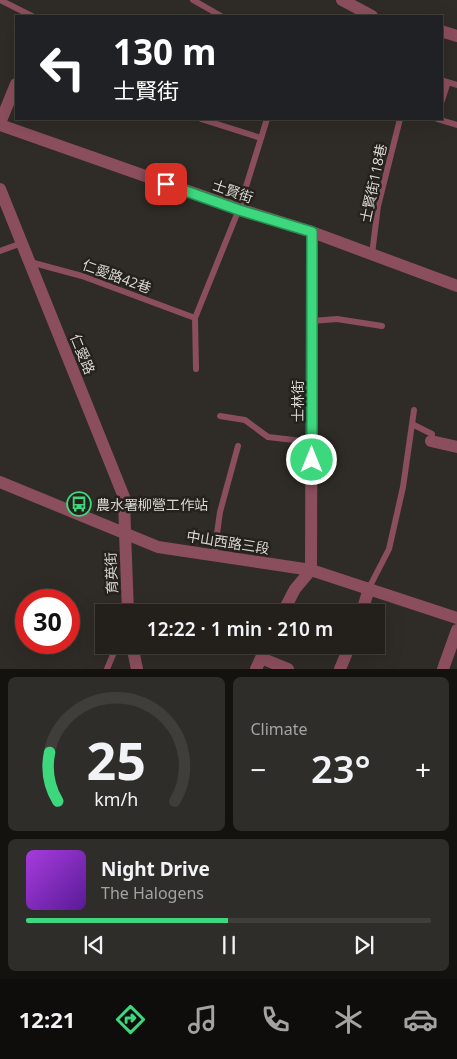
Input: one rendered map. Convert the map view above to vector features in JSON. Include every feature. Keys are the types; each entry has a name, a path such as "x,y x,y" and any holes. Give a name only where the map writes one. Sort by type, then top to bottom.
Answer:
{"street":[{"path":"342,0 370,15"},
{"path":"443,32 457,36"},
{"path":"0,124 15,86"},
{"name":"士賢街","path":"0,124 239,210 312,232 457,286"},
{"name":"仁愛路","path":"0,189 124,497 124,532"},
{"name":"士林街","path":"311,570 312,232"},
{"path":"431,441 457,447"},
{"name":"中山西路三段","path":"0,482 158,547 311,570 457,618"},
{"name":"育英街","path":"124,532 128,604"},
{"path":"287,604 295,589 311,570"},
{"path":"364,604 369,588"},
{"path":"443,669 457,630"},
{"path":"134,654 137,669"},
{"path":"340,669 346,654"},
{"path":"258,663 288,669"}],"lane":[{"path":"0,0 30,15"},
{"path":"193,0 219,15"},
{"path":"445,81 457,85"},
{"path":"204,120 261,138"},
{"path":"196,369 195,318 239,210 266,120"},
{"name":"士賢街118巷","path":"372,254 378,206 400,120"},
{"path":"440,120 457,125"},
{"path":"0,251 22,243"},
{"name":"仁愛路42巷","path":"30,262 82,276 195,318"},
{"path":"312,321 337,319 382,326"},
{"path":"369,588 389,549 403,487 414,410"},
{"path":"220,416 245,420 268,437 312,442"},
{"path":"412,424 432,434 431,441"},
{"path":"214,555 220,512 238,446"},
{"path":"107,669 114,654"}],"place":[{"name":"農水署柳營工作站","path":"79,504"}],"route":[{"path":"166,184 239,210 312,232 312,460"}]}
